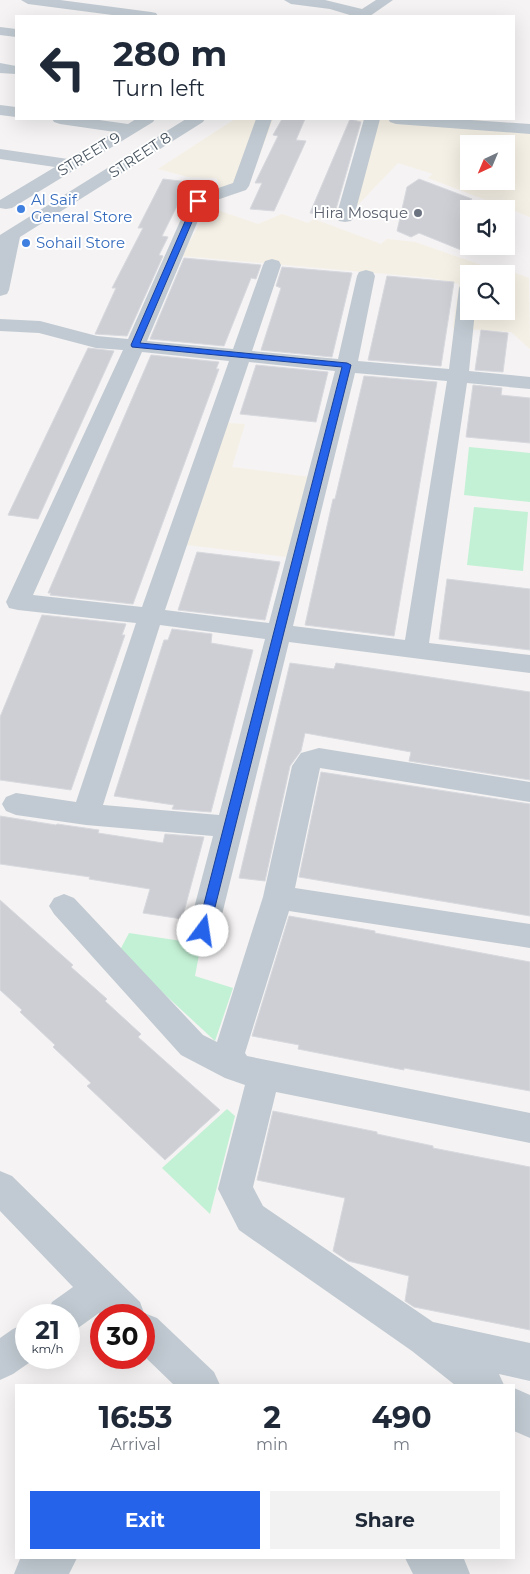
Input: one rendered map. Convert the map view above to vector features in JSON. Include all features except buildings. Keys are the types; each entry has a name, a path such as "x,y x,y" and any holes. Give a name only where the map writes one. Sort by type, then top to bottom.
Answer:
{"street":[{"path":"28,0 143,15"},
{"path":"291,0 336,3 362,15 386,0"},
{"path":"315,15 336,3"},
{"path":"0,31 15,33"},
{"path":"0,68 15,70"},
{"path":"0,110 15,112"},
{"path":"67,120 130,129"},
{"name":"STREET 9","path":"3,204 145,120"},
{"name":"STREET 8","path":"6,239 195,120"},
{"path":"264,120 240,186 198,201 18,602 151,616 530,664"},
{"path":"345,217 372,120"},
{"path":"426,120 486,122 530,129"},
{"path":"0,154 72,165"},
{"path":"3,204 32,222"},
{"path":"0,290 6,239"},
{"path":"86,814 151,616 272,265"},
{"path":"203,931 347,365 366,276"},
{"path":"416,649 458,376 464,320"},
{"path":"0,325 40,326 96,342 530,383"},
{"path":"320,654 530,683"},
{"path":"250,1071 230,1053 278,897 306,766 311,760 319,758 530,792"},
{"path":"16,804 86,814 230,826"},
{"path":"278,897 530,936"},
{"path":"64,906 192,1046 250,1071 530,1128"},
{"path":"250,1071 235,1189 251,1218 425,1338 485,1384"},
{"path":"0,1187 116,1304"},
{"path":"80,1304 100,1289"},
{"path":"425,1338 530,1362"},
{"path":"155,1341 200,1384"},
{"path":"0,1361 15,1350"},
{"path":"515,1408 530,1419"},
{"path":"35,1574 56,1559"}],"green space":[{"path":"469,447 530,453 530,502 464,495"},
{"path":"474,507 528,512 523,571 467,565"},
{"path":"129,933 201,944 195,976 233,988 215,1041 119,952"},
{"path":"227,1109 235,1116 210,1214 162,1168"}],"sand":[{"path":"233,120 273,120 248,186 221,199 217,178 188,177 158,169"},
{"path":"353,120 481,120 480,128 530,133 530,217 515,211 515,200 486,200 428,178 433,174 398,163 354,209 366,121"},
{"path":"214,209 258,224 282,214 308,223 314,219 381,244 387,239 415,242 481,265 460,265 460,320 515,320 515,273 529,278 530,349 511,332 453,328 459,284 432,278 182,256 199,225"},
{"path":"228,423 245,424 232,467 310,477 287,557 187,545"}],"place":[{"name":"Al Saif General Store","path":"21,209"},
{"name":"Hira Mosque","path":"418,213"},
{"name":"Sohail Store","path":"26,243"}],"route":[{"path":"198,201 180,236 135,345 347,365 203,931"}]}
